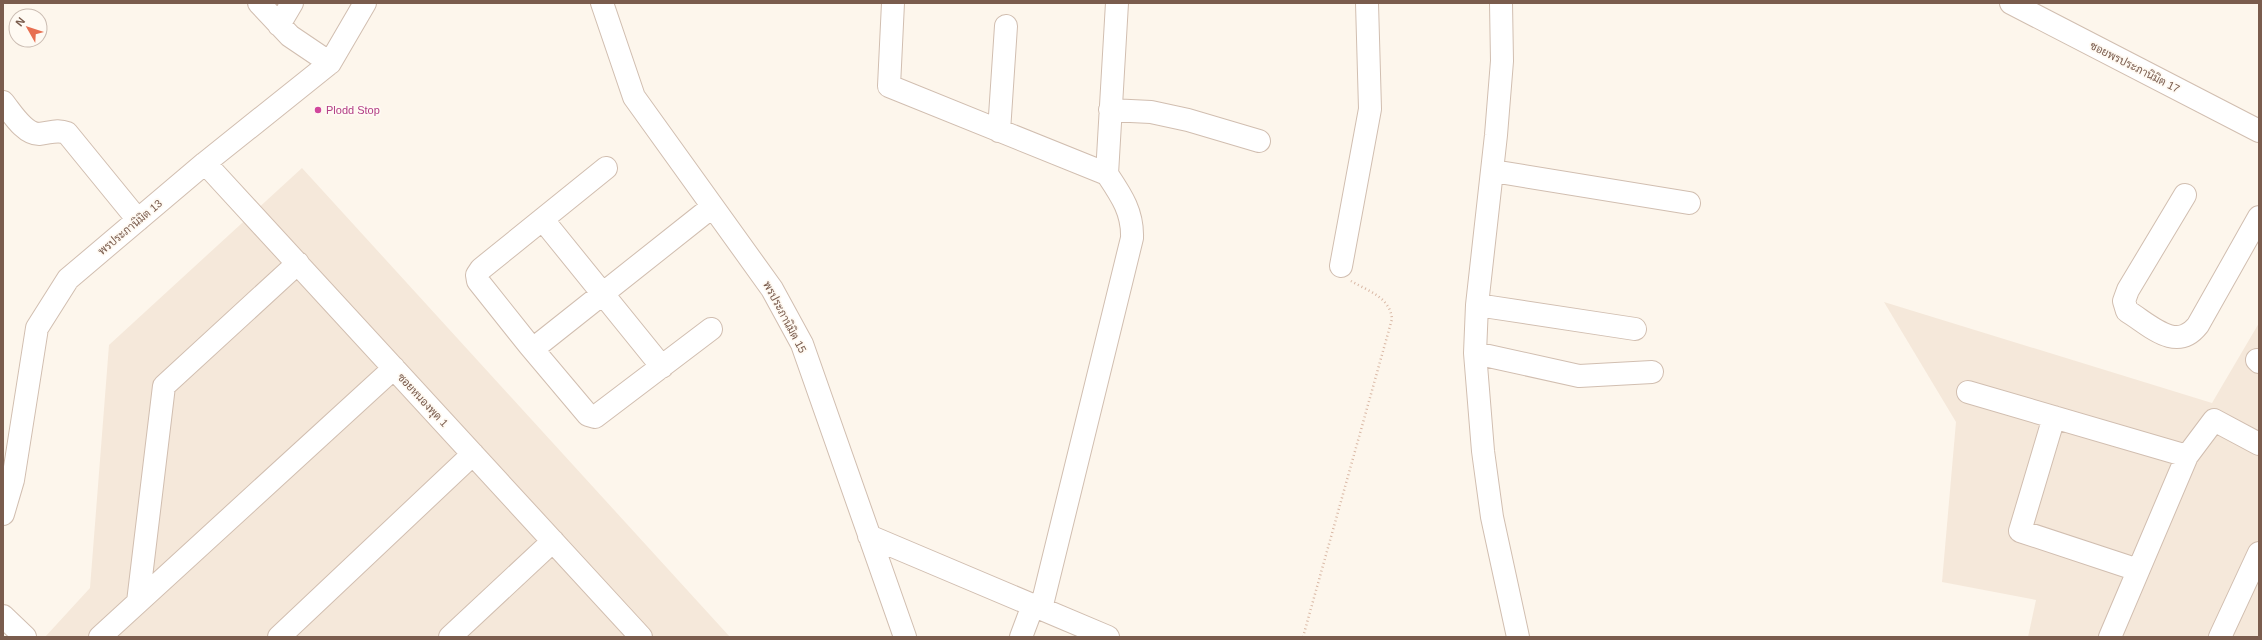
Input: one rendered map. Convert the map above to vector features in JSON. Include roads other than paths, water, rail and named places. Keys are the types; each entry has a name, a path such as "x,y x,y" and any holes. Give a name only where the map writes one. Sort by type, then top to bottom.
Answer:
{"street":[{"path":"259,3 290,36 330,63"},
{"path":"279,25 292,3"},
{"name":"พรประภานิมิต 13","path":"3,514 13,480 37,328 68,279 205,163 330,63 365,3"},
{"name":"พรประภานิมิต 15","path":"602,3 634,97 772,289 802,344 906,637"},
{"path":"892,3 889,86 1107,174 1127,205 1131,216 1132,238 1037,607 1020,637"},
{"path":"1107,174 1117,3"},
{"path":"1341,266 1370,109 1367,3"},
{"path":"1502,3 1502,61 1492,171 1477,305 1475,353 1481,428 1492,517 1518,637"},
{"name":"ซอยพรประภานิมิต 17","path":"2011,3 2259,131"},
{"path":"1000,131 1006,26"},
{"path":"3,102 29,132 38,134 59,130 67,133 138,220"},
{"path":"1110,110 1150,112 1188,120 1259,141"},
{"name":"ซอยหนองพุด 1","path":"205,163 553,541 634,634"},
{"path":"606,168 481,269 477,278 590,417 597,416 712,329"},
{"path":"1492,171 1689,203"},
{"path":"2185,195 2128,290 2124,301 2124,306 2127,311 2169,337 2184,337 2191,333 2198,325 2259,217"},
{"path":"530,345 538,344 712,207"},
{"path":"543,220 662,366"},
{"path":"138,602 164,386 298,263"},
{"path":"1477,305 1635,329"},
{"path":"1475,353 1579,376 1652,372"},
{"path":"100,637 394,368"},
{"path":"1968,392 2187,456"},
{"path":"2054,417 2020,531 2138,570"},
{"path":"2110,637 2187,456 2214,420 2259,444"},
{"path":"279,637 473,454"},
{"path":"869,536 1108,637"},
{"path":"450,637 553,541"},
{"path":"2220,637 2259,553"},
{"path":"3,616 25,637"}],"place":[{"name":"Plodd Stop","path":"318,110"}]}
